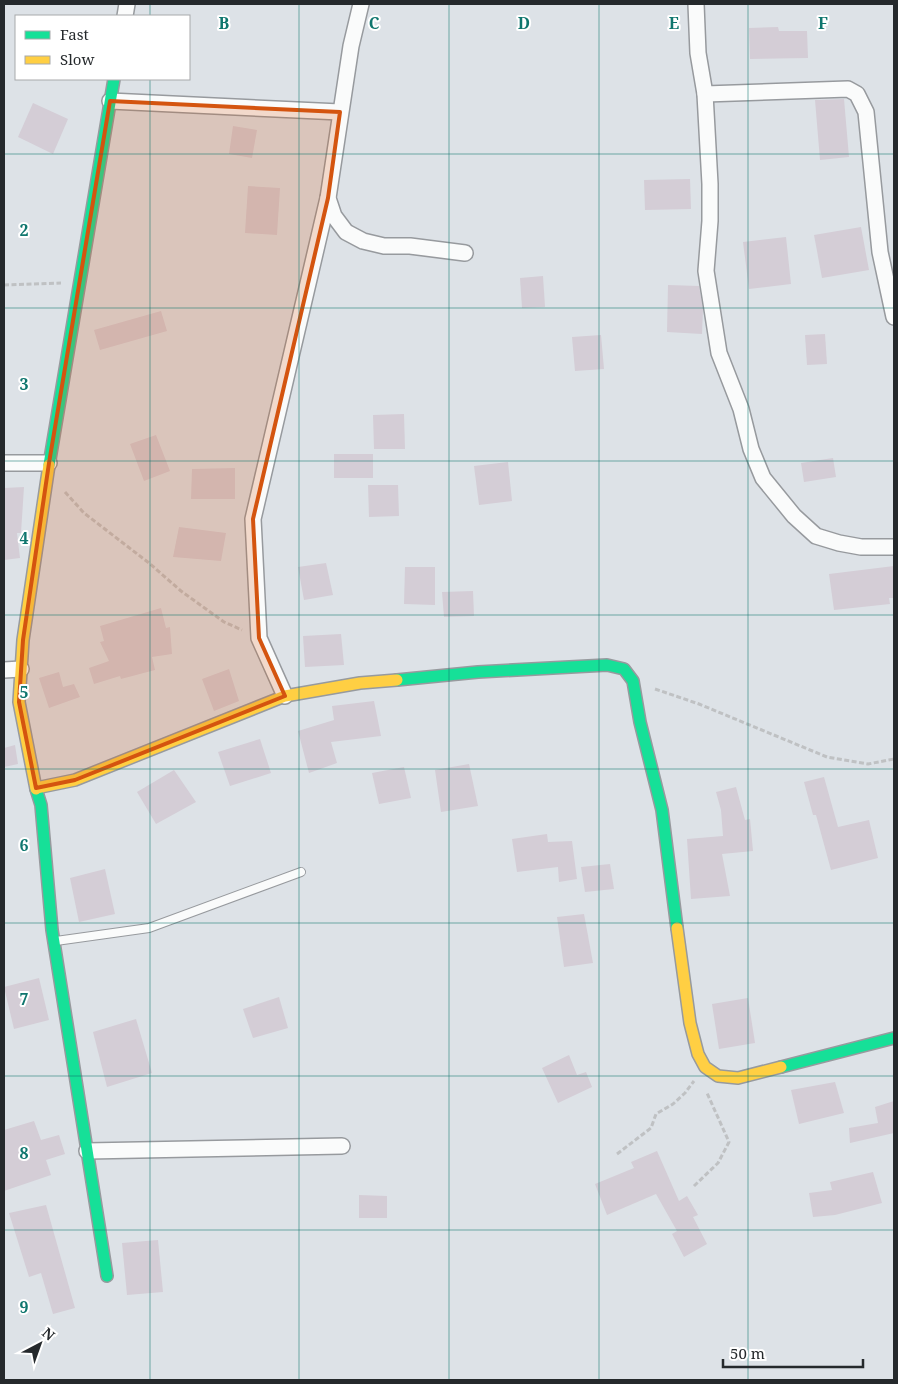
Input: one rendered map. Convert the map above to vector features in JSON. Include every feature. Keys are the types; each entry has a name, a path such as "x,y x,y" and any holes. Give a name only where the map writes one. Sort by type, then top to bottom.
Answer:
{"street":[{"path":"285,696 259,638 253,519 328,198 340,112 360,4"},
{"path":"696,4 698,52 705,94 710,221 706,271 719,353 741,409 751,448 763,478 794,516 816,536 861,547 894,547"},
{"path":"107,1276 54,941 41,805 19,702 23,640 48,469 114,80"},
{"path":"705,94 848,89 857,94 866,112 880,252 894,316"},
{"path":"110,101 340,112"},
{"path":"328,198 334,216 346,232 363,241 384,246 410,246 465,253"},
{"path":"4,463 48,469"},
{"path":"36,788 75,780 285,696 360,683 478,672 607,665 624,669 633,681 640,722 662,810 690,1023 697,1054 704,1066 718,1076 738,1078 894,1038"},
{"path":"4,670 21,669"},
{"path":"87,1151 342,1146"}],"lane":[{"path":"54,941 149,928 301,872"}],"path":[{"path":"4,285 79,282"},
{"path":"48,469 84,513 149,563 181,591 224,622 259,638"},
{"path":"633,681 699,704 827,757 868,764 894,759"},
{"path":"617,1154 651,1128 656,1114 673,1104 685,1093 704,1066"},
{"path":"694,1186 718,1163 728,1142 704,1087 704,1066"}],"highlighted area":[{"path":"110,101 340,112 328,198 253,519 259,638 285,696 75,780 36,788 19,702 23,640 49,463"}],"building":[{"path":"778,27 779,31 807,31 808,58 750,59 749,28"},
{"path":"844,99 849,157 820,160 815,100"},
{"path":"33,103 68,119 53,154 18,137"},
{"path":"233,126 257,130 252,158 229,154"},
{"path":"690,179 691,209 645,210 644,180"},
{"path":"248,186 280,188 277,235 245,233"},
{"path":"861,227 869,270 822,278 814,235"},
{"path":"786,237 791,284 749,289 743,242"},
{"path":"543,276 545,307 522,308 520,278"},
{"path":"668,285 699,286 703,309 702,334 667,332"},
{"path":"161,311 167,331 100,350 94,330"},
{"path":"825,334 827,364 807,365 805,335"},
{"path":"601,335 604,369 575,371 572,337"},
{"path":"404,414 405,449 374,449 373,415"},
{"path":"156,435 170,471 144,481 130,444"},
{"path":"334,454 373,454 373,478 334,478"},
{"path":"833,458 836,477 804,482 801,463"},
{"path":"508,462 512,501 479,505 474,466"},
{"path":"235,468 235,499 191,499 192,469"},
{"path":"368,485 398,485 399,516 369,517"},
{"path":"24,487 21,533 17,533 20,558 4,560 4,488"},
{"path":"179,527 226,533 221,561 173,557"},
{"path":"326,563 333,595 304,600 298,567"},
{"path":"894,566 894,598 889,598 890,604 834,610 829,574"},
{"path":"405,567 435,567 435,605 404,604"},
{"path":"473,591 474,616 444,617 442,592"},
{"path":"161,608 166,628 170,627 172,654 152,657 155,670 121,679 120,676 94,684 89,668 109,661 100,642 104,641 100,626"},
{"path":"341,634 344,665 305,667 303,636"},
{"path":"229,669 239,701 214,711 202,679"},
{"path":"59,672 63,687 74,684 80,697 49,708 39,678"},
{"path":"374,701 381,736 331,742 337,763 309,773 298,731 334,720 332,706"},
{"path":"260,739 271,773 230,786 218,752"},
{"path":"15,745 18,764 4,767 4,748"},
{"path":"469,764 478,806 441,812 435,770"},
{"path":"404,767 411,798 379,804 372,773"},
{"path":"174,770 196,802 156,824 137,792"},
{"path":"824,777 838,827 869,820 878,858 831,870 816,815 813,815 804,782"},
{"path":"736,787 745,820 750,819 753,851 722,854 730,896 691,899 687,839 723,836 721,810 716,792"},
{"path":"547,834 548,842 572,841 577,879 559,882 558,867 517,872 512,839"},
{"path":"610,864 614,889 585,892 581,867"},
{"path":"105,869 115,914 79,922 70,878"},
{"path":"584,914 593,963 564,967 557,917"},
{"path":"39,978 49,1020 14,1029 4,987"},
{"path":"279,997 288,1028 253,1038 243,1009"},
{"path":"748,998 755,1043 719,1049 712,1004"},
{"path":"136,1019 152,1073 107,1087 93,1032"},
{"path":"569,1055 577,1075 586,1072 592,1087 558,1103 542,1068"},
{"path":"835,1082 844,1113 799,1124 791,1090"},
{"path":"894,1101 894,1133 850,1143 849,1128 878,1123 875,1107"},
{"path":"34,1121 41,1140 59,1135 65,1154 46,1160 51,1175 4,1191 4,1130"},
{"path":"657,1151 679,1201 687,1196 698,1215 693,1217 707,1244 684,1257 672,1234 677,1231 656,1194 607,1215 595,1184 634,1168 631,1162"},
{"path":"873,1172 882,1203 835,1215 813,1217 809,1193 832,1190 830,1182"},
{"path":"359,1195 387,1196 387,1218 359,1218"},
{"path":"46,1205 75,1308 53,1314 41,1273 29,1277 9,1213"},
{"path":"158,1240 163,1292 127,1295 122,1243"}],"traffic: fast":[{"path":"49,465 114,80"},
{"path":"397,680 478,672 607,665 624,669 633,681 640,722 662,810 677,928"},
{"path":"36,789 41,805 52,930 107,1276"},
{"path":"781,1067 894,1038"}],"traffic: slow":[{"path":"36,789 19,702 23,640 49,465"},
{"path":"36,788 75,780 285,696 360,683 397,680"},
{"path":"677,928 690,1023 698,1054 705,1067 718,1076 738,1078 781,1067"}]}
